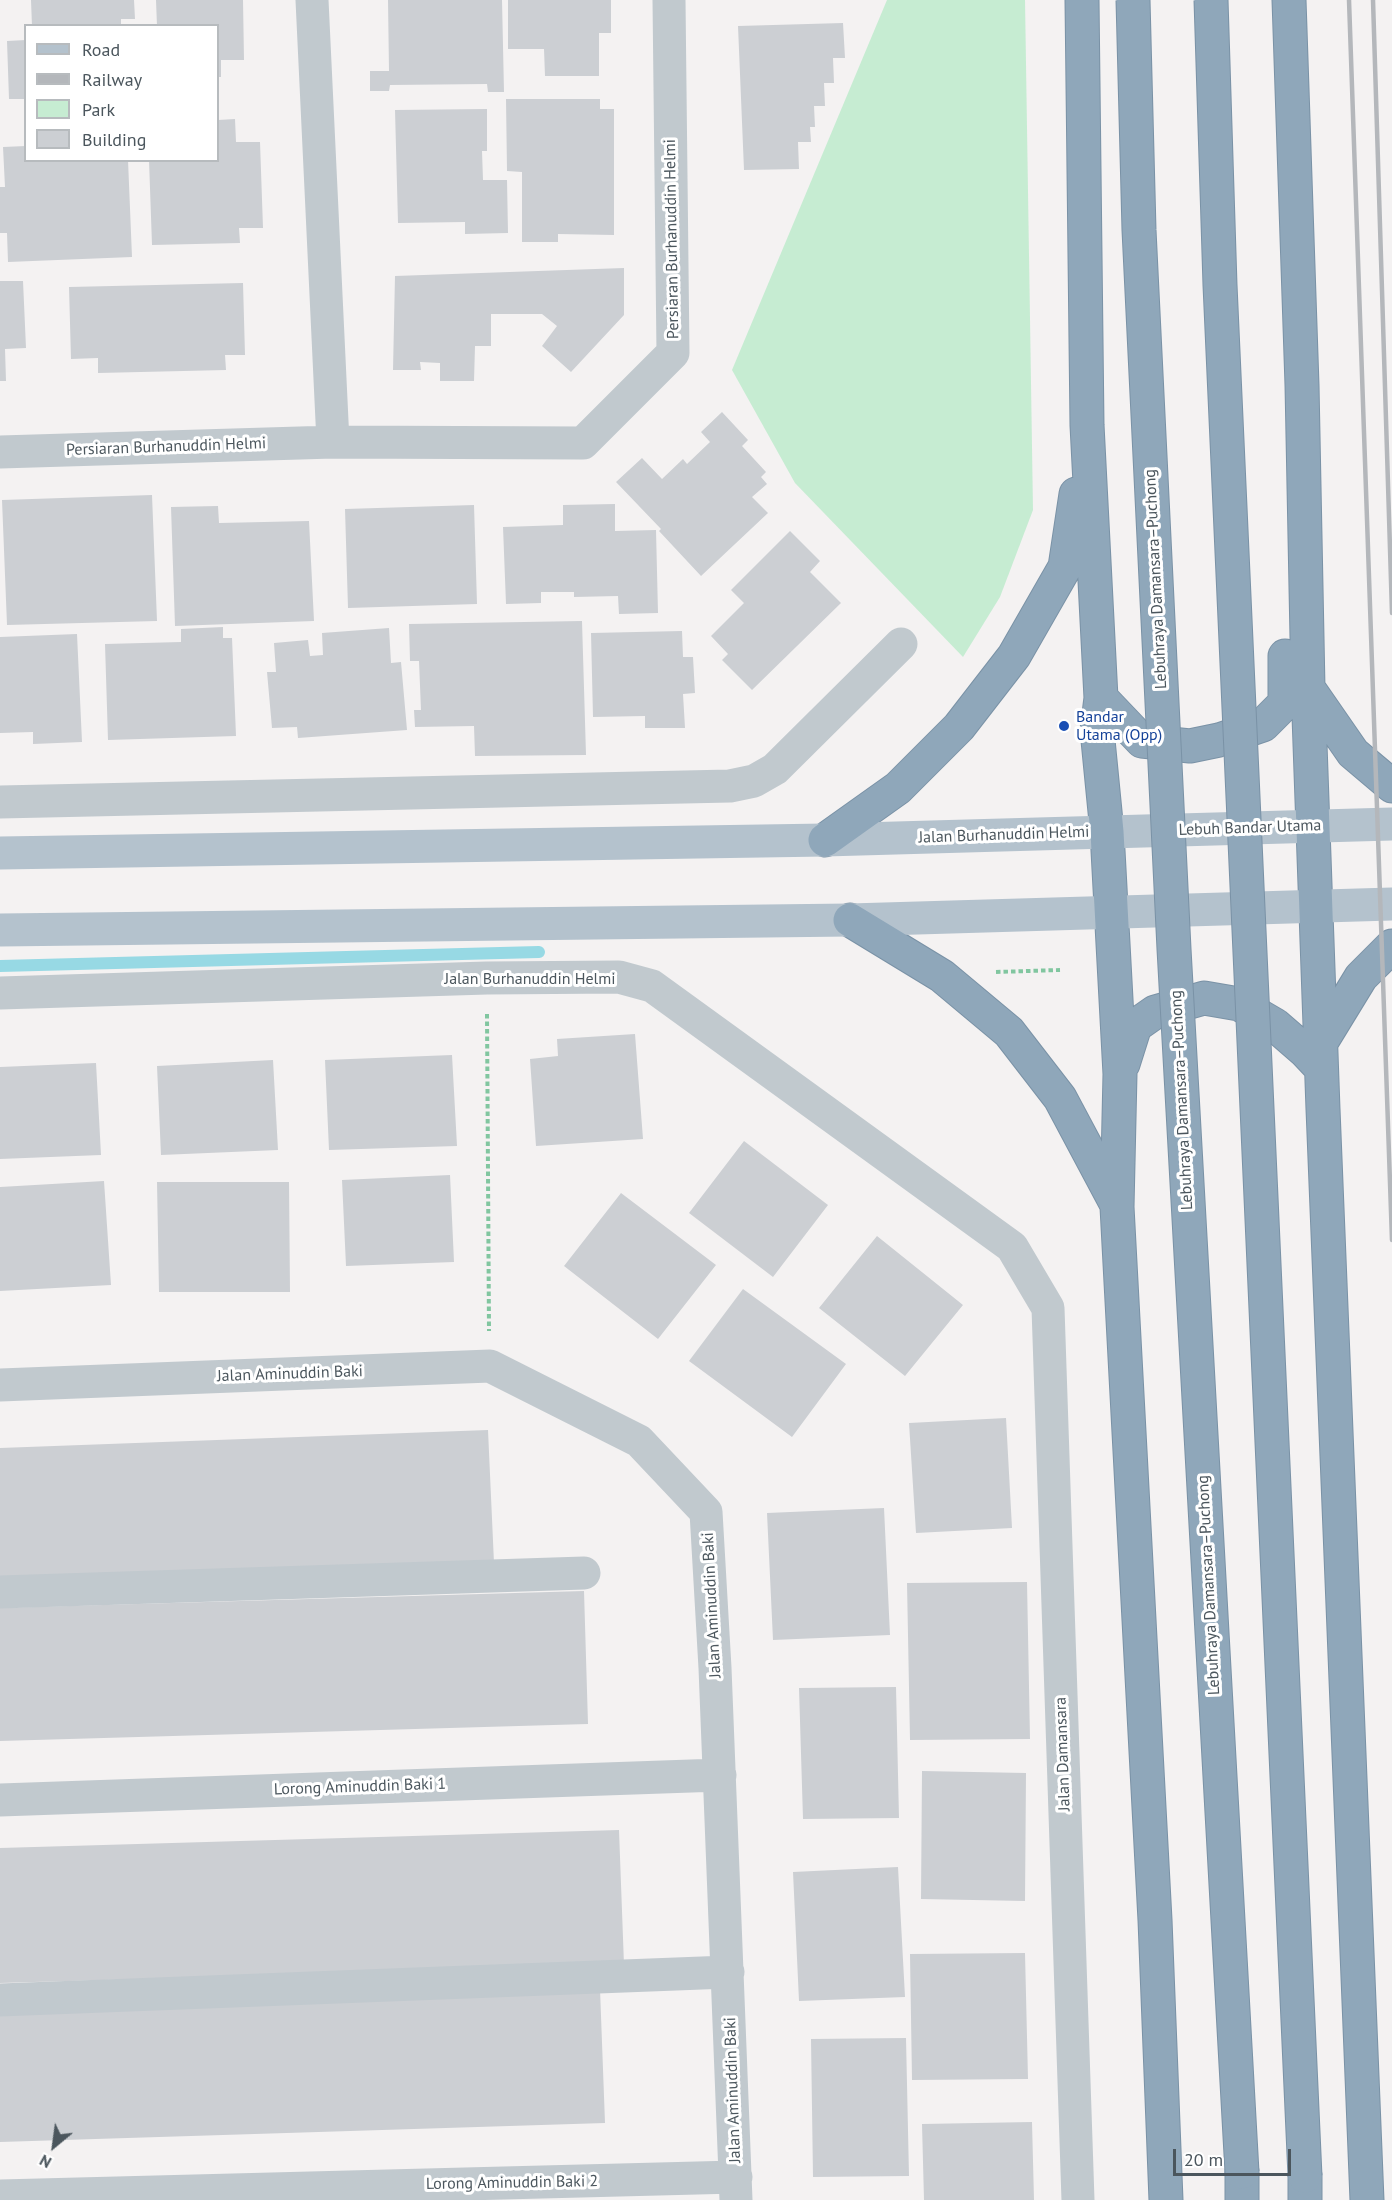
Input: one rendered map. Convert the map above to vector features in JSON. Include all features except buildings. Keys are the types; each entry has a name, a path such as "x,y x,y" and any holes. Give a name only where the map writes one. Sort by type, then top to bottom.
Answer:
{"highway":[{"path":"1082,0 1087,425 1101,698 1097,730 1107,832 1120,1074 1118,1207 1155,1920 1166,2200"},
{"name":"Lebuhraya Damansara–Puchong","path":"1133,0 1139,230 1174,949 1242,2186"},
{"path":"1211,0 1220,297 1305,2188"},
{"path":"1289,0 1302,385 1308,688 1321,1056 1367,2200"},
{"path":"1101,698 1142,741 1190,746 1219,740 1263,725 1285,703 1287,418 1302,385"},
{"path":"825,840 898,788 959,727 1014,656 1065,567 1087,425"},
{"path":"1308,688 1353,753 1392,786"},
{"path":"850,920 942,976 1009,1032 1060,1098 1118,1207"},
{"path":"1321,1056 1361,977 1392,946"},
{"path":"1120,1074 1135,1026 1155,1012 1204,998 1239,1004 1275,1025 1305,1051 1321,1056"}],"main road":[{"name":"Lebuh Bandar Utama","path":"1107,832 1392,824"},
{"name":"Jalan Burhanuddin Helmi","path":"0,853 825,840 1107,832"},
{"path":"0,930 850,920 1392,904"}],"street":[{"path":"312,0 333,442"},
{"name":"Persiaran Burhanuddin Helmi","path":"0,452 333,442 583,443 674,353 669,0"},
{"path":"0,802 730,786 754,781 775,769 901,644"},
{"name":"Jalan Burhanuddin Helmi","path":"0,993 487,978 619,977 652,986 1012,1247 1048,1308"},
{"name":"Jalan Damansara","path":"1048,1308 1078,2200"},
{"name":"Jalan Aminuddin Baki","path":"0,1385 489,1366 639,1441 706,1512 720,1775 736,2189"},
{"path":"0,1592 584,1573"},
{"name":"Lorong Aminuddin Baki 1","path":"0,1800 720,1775"},
{"path":"0,2000 728,1971"},
{"name":"Lorong Aminuddin Baki 2","path":"0,2196 736,2189"}],"path":[{"path":"994,972 1060,970"},
{"path":"487,978 489,1366"}],"green space":[{"path":"887,0 1025,0 1033,510 1000,597 963,657 795,483 732,370"}],"waterway":[{"path":"0,966 539,952"}],"railway":[{"path":"1349,0 1392,1240"},
{"path":"1373,0 1392,613"}],"place":[{"name":"Bandar Utama (Opp)","path":"1064,726"}]}
